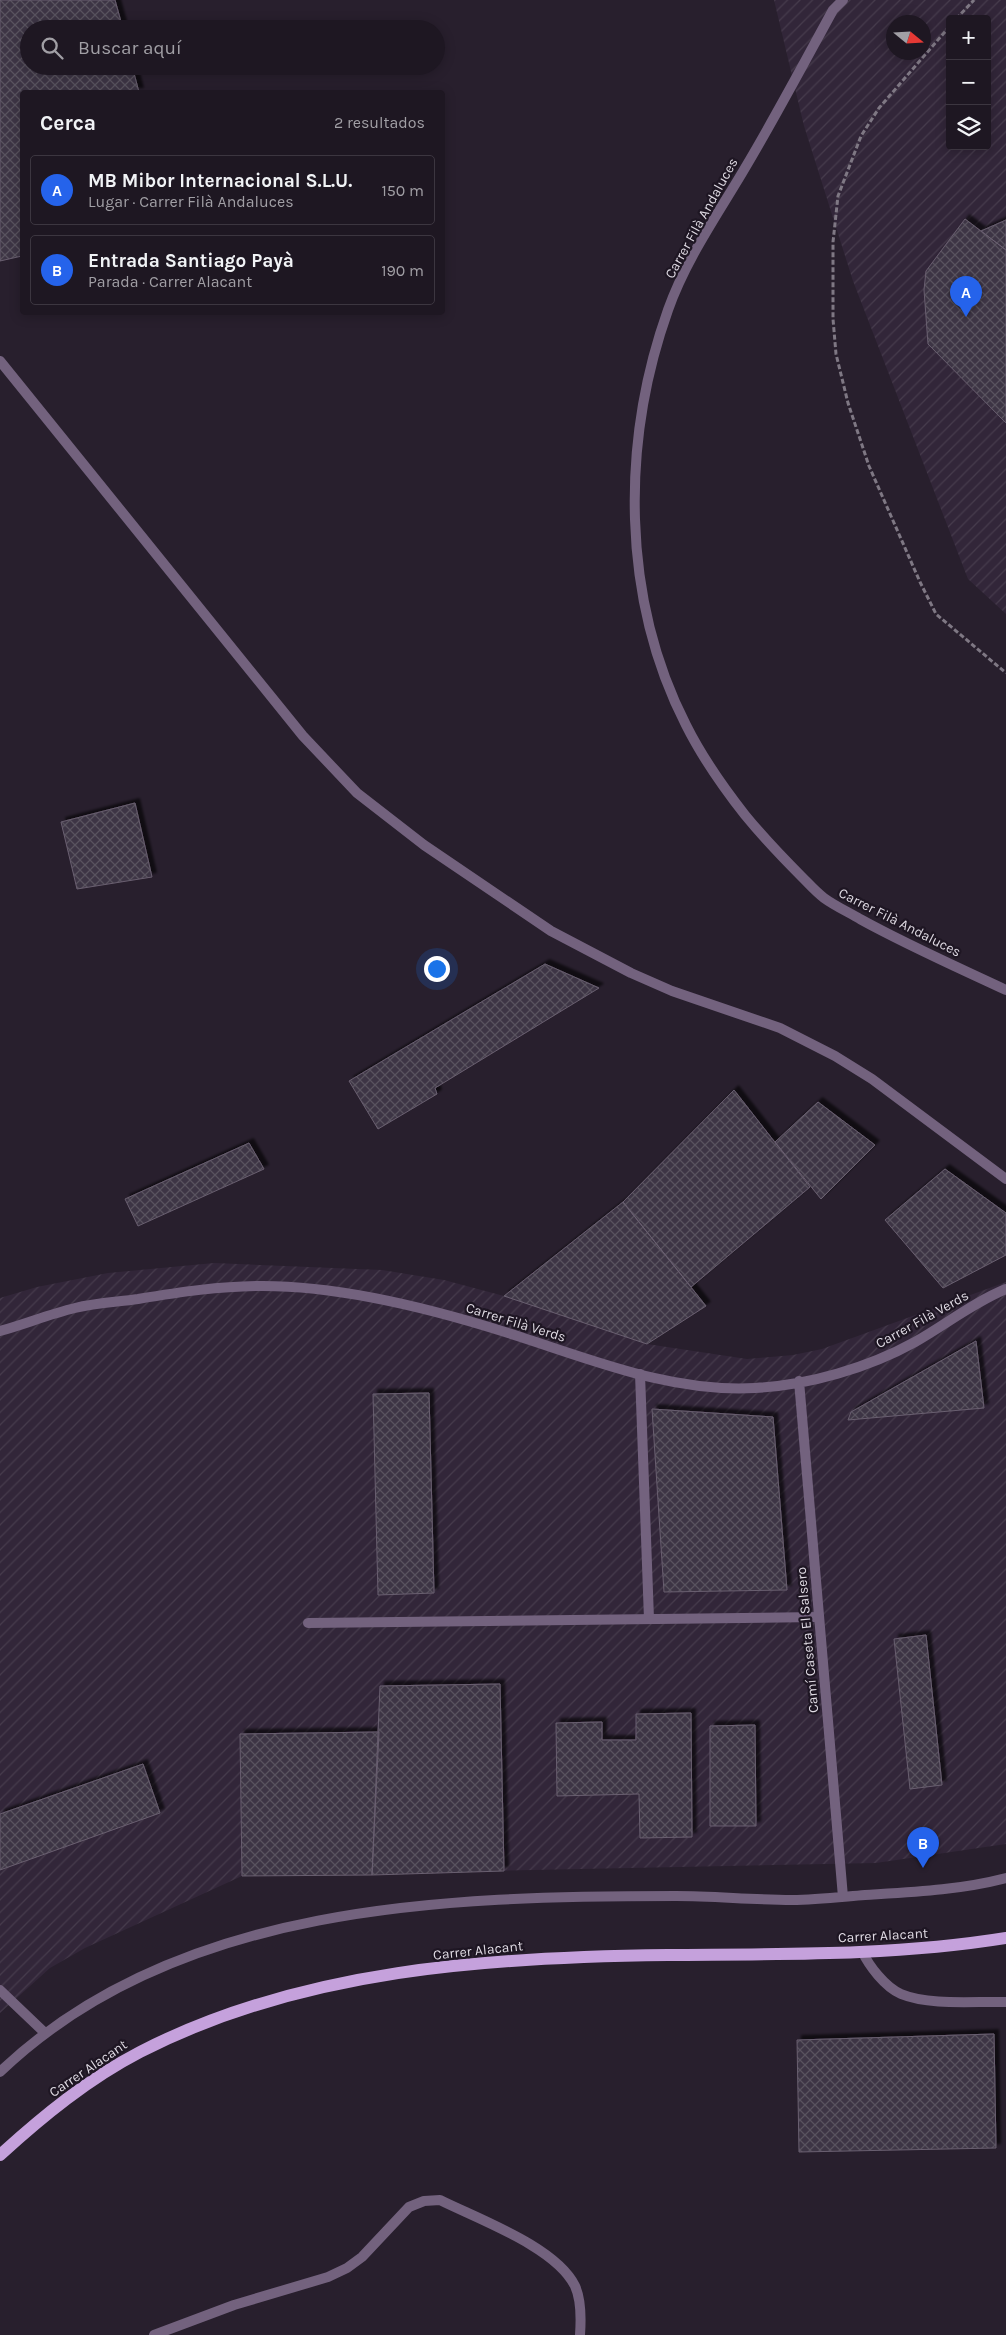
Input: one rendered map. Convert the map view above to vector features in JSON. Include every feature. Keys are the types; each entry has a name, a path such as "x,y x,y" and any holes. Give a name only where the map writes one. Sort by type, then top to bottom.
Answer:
{"main road":[{"name":"Carrer Alacant","path":"0,2155 64,2101 114,2067 141,2052 203,2024 302,1993 383,1976 517,1960 862,1952 944,1946 1006,1938"}],"street":[{"name":"Carrer Filà Andaluces","path":"843,0 834,10 768,130 688,263 668,308 654,353 643,400 636,448 635,534 642,590 658,654 685,725 721,784 761,835 822,897 892,936 1006,990"},
{"path":"0,361 303,736 357,793 424,845 551,931 631,973 672,991 780,1028 835,1056 872,1079 1006,1179"},
{"name":"Carrer Filà Verds","path":"0,1331 76,1308 209,1288 265,1286 358,1297 429,1311 503,1331 640,1374 717,1387 755,1388 799,1381 872,1363 914,1343 1006,1289"},
{"path":"640,1374 649,1619"},
{"name":"Camí Caseta El Salsero","path":"799,1381 843,1897"},
{"path":"308,1623 819,1617"},
{"path":"0,2072 44,2032 84,2006 122,1986 178,1961 230,1943 323,1918 445,1904 505,1900 677,1896 794,1900 968,1888 1006,1878"},
{"path":"862,1952 871,1968 900,1994 931,2000 1006,2002"},
{"path":"0,1990 44,2032"},
{"path":"154,2335 234,2305 328,2277 346,2268 362,2256 409,2207 424,2201 440,2200 542,2250 563,2269 575,2286 580,2310 580,2335"}],"path":[{"path":"960,15 974,0"},
{"path":"946,31 879,108 861,136 838,196 833,242 836,354 846,395 869,466 936,614 1006,673"}],"shaded area":[{"path":"774,0 1006,0 1006,614 968,579 853,281 804,126"},
{"path":"214,1263 382,1270 444,1280 504,1296 647,1344 747,1359 793,1355 822,1349 1006,1282 1006,1844 876,1863 242,1876 85,1948 50,1968 0,2013 0,1298 37,1287 108,1273"}],"building":[{"path":"0,0 115,0 121,20 20,20 20,75 134,75 138,90 20,90 20,256 0,261"},
{"path":"965,219 1006,250 1006,423 928,344 924,290 926,271"},
{"path":"1006,220 1006,250 981,231"},
{"path":"135,803 152,877 77,889 61,822"},
{"path":"545,964 599,988 435,1088 437,1094 378,1129 349,1081"},
{"path":"734,1090 810,1187 691,1287 623,1202"},
{"path":"818,1102 875,1145 821,1199 775,1142"},
{"path":"249,1143 264,1169 138,1226 125,1199"},
{"path":"945,1169 1006,1213 1006,1255 943,1288 885,1220"},
{"path":"623,1202 706,1306 647,1344 504,1296"},
{"path":"976,1341 984,1408 848,1420 851,1412"},
{"path":"429,1393 434,1593 378,1595 373,1394"},
{"path":"652,1409 773,1417 787,1590 664,1592"},
{"path":"926,1635 942,1785 910,1789 894,1639"},
{"path":"500,1684 504,1871 372,1875 380,1686"},
{"path":"691,1713 692,1837 640,1838 639,1794 557,1796 556,1723 602,1722 602,1740 636,1740 636,1714"},
{"path":"755,1725 756,1826 710,1826 710,1726"},
{"path":"379,1732 372,1875 242,1876 240,1734"},
{"path":"143,1764 160,1813 0,1870 0,1814"},
{"path":"994,2034 996,2148 799,2152 797,2040"}],"place":[{"name":"MB Mibor Internacional S.L.U.","path":"966,317"},
{"name":"Entrada Santiago Payà","path":"923,1868"}]}
